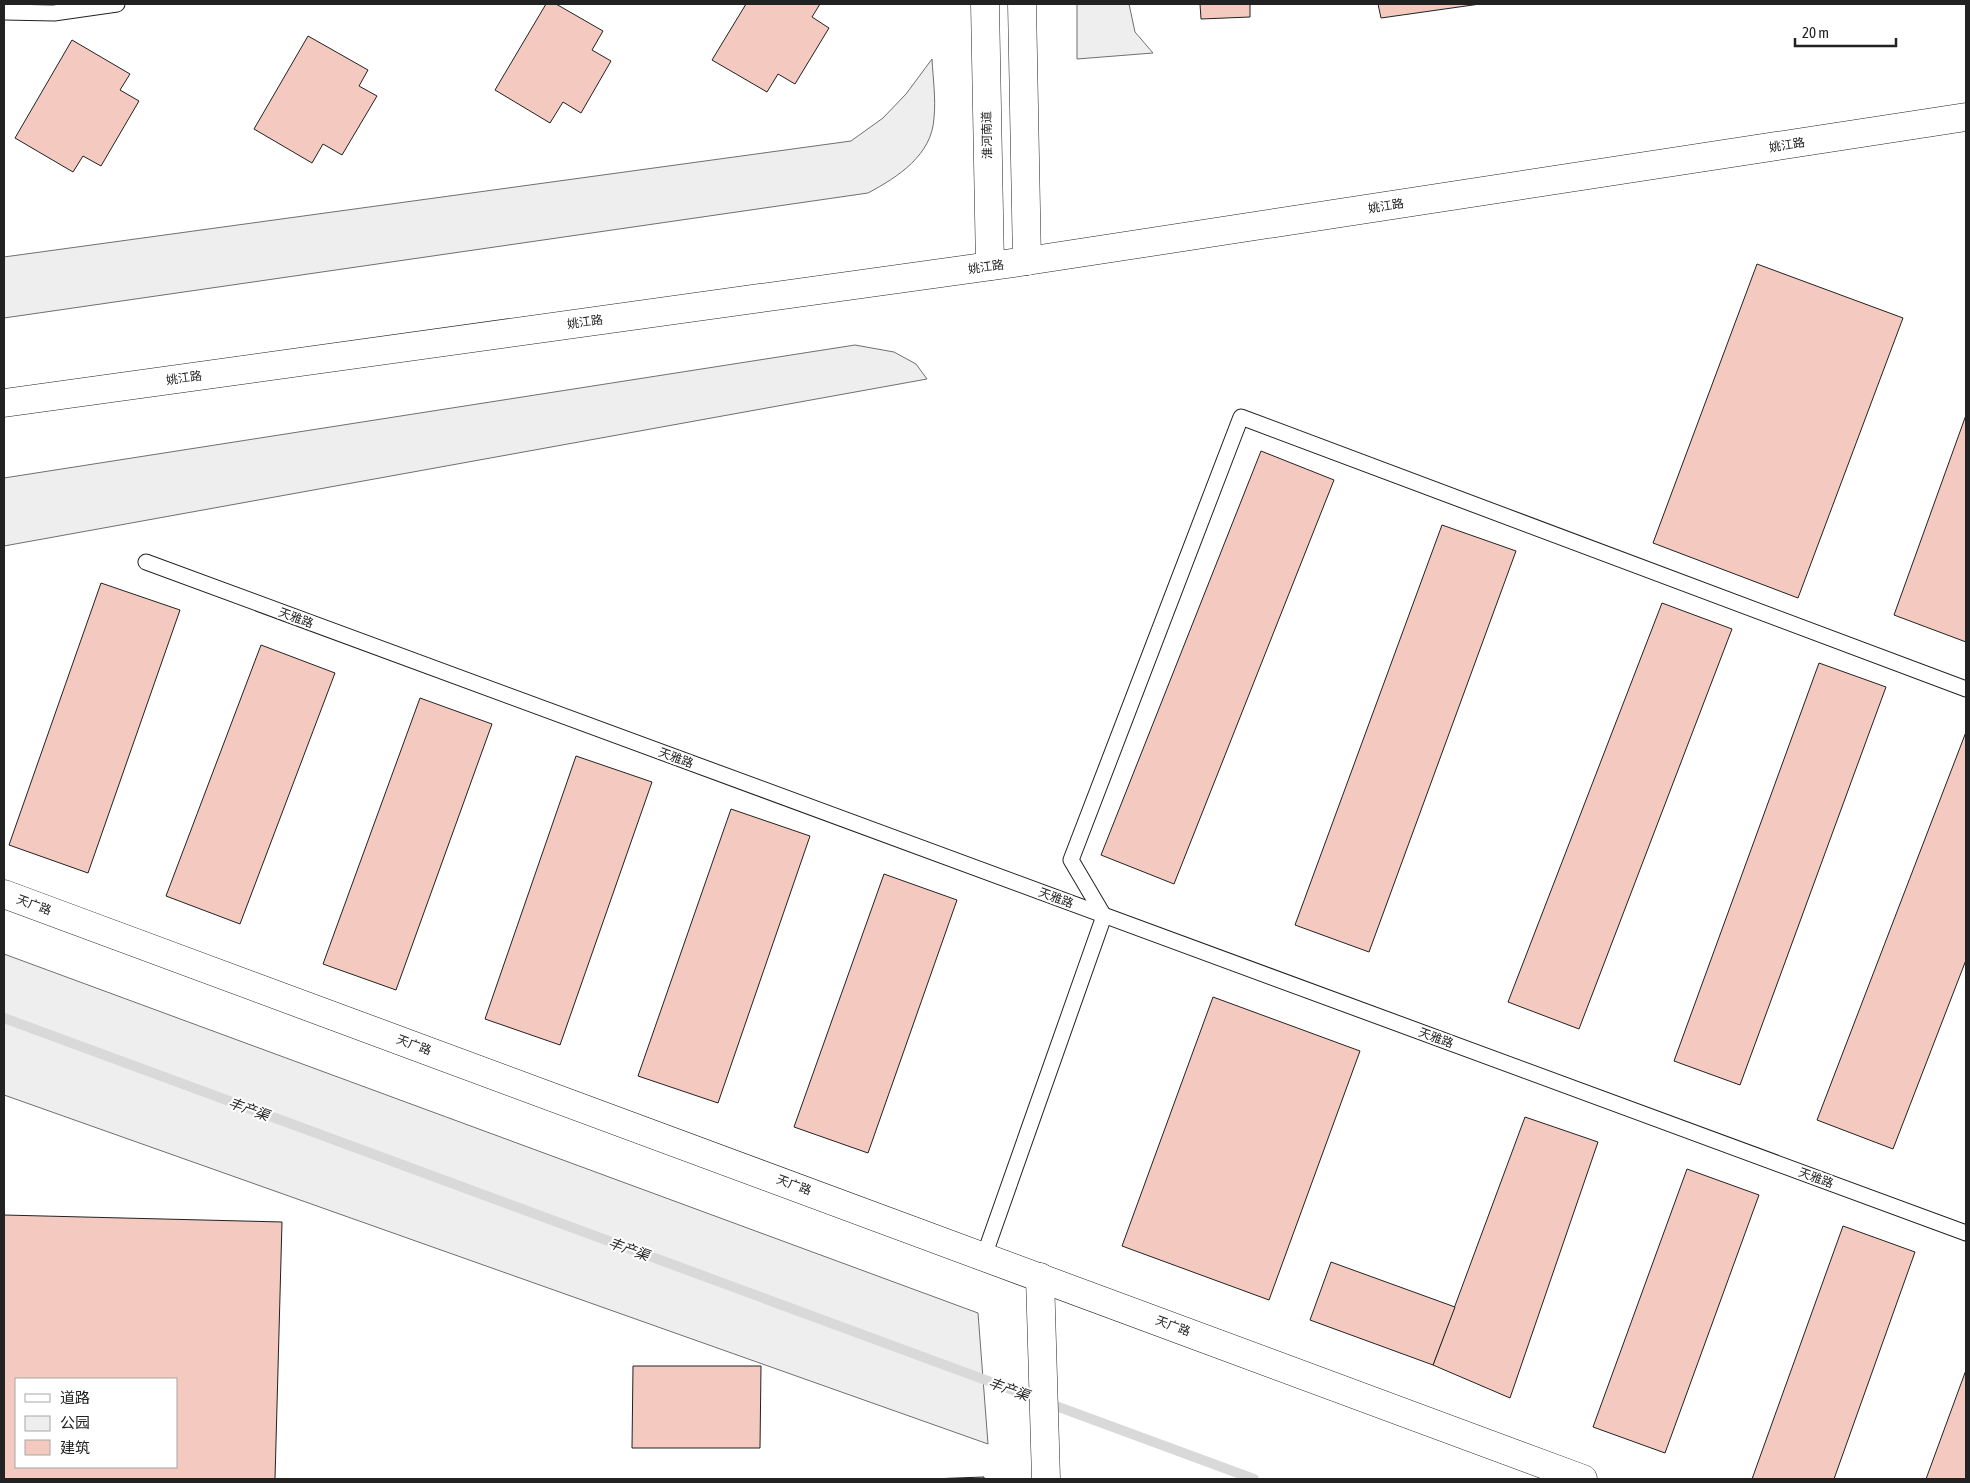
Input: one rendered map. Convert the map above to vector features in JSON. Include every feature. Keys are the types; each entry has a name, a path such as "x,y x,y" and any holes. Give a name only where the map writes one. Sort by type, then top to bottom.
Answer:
{"street":[{"name":"淮河南道","path":"985,4 990,266"},
{"path":"1022,4 1027,261"},
{"name":"姚江路","path":"4,403 1027,261 1966,117"},
{"name":"天广路","path":"4,894 1583,1479"},
{"path":"1040,1277 1046,1474"}],"lane":[{"path":"4,12 54,13 117,4"},
{"path":"984,1256 1104,916 1072,860 1241,418 1966,690"},
{"name":"天雅路","path":"146,562 1966,1234"}],"green space":[{"path":"1077,4 1129,4 1135,32 1153,53 1077,59"},
{"path":"932,59 935,111 932,131 927,143 920,154 902,172 868,193 4,318 4,257 851,141 883,118 906,94"},
{"path":"855,345 894,352 916,364 927,379 4,546 4,478"},
{"path":"4,954 978,1313 988,1444 4,1095"}],"building":[{"path":"546,4 556,4 603,31 592,50 611,61 581,113 563,102 550,123 495,90"},
{"path":"746,4 820,4 812,17 829,28 795,84 778,74 767,92 712,60"},
{"path":"1200,4 1250,4 1250,17 1201,19"},
{"path":"1378,4 1480,4 1381,18"},
{"path":"308,36 368,70 359,86 377,96 342,155 323,144 312,163 254,129"},
{"path":"72,40 130,74 120,90 139,101 101,166 83,156 73,172 15,138"},
{"path":"1757,264 1903,318 1798,598 1653,543"},
{"path":"1966,415 1966,642 1894,615"},
{"path":"1261,451 1334,480 1174,884 1101,855"},
{"path":"1442,525 1516,551 1369,952 1295,925"},
{"path":"101,583 180,610 88,873 9,845"},
{"path":"1662,603 1732,629 1579,1029 1508,1002"},
{"path":"261,645 335,673 240,924 166,896"},
{"path":"1819,663 1886,687 1740,1085 1674,1061"},
{"path":"420,698 492,724 396,990 323,964"},
{"path":"1966,732 1966,960 1893,1149 1817,1120"},
{"path":"576,756 652,782 560,1045 485,1019"},
{"path":"731,809 810,836 718,1103 638,1076"},
{"path":"884,874 957,900 868,1153 794,1127"},
{"path":"1213,997 1360,1051 1269,1300 1122,1246"},
{"path":"1525,1117 1598,1142 1510,1398 1433,1365"},
{"path":"1687,1169 1759,1195 1665,1453 1593,1427"},
{"path":"4,1215 282,1222 275,1479 4,1479"},
{"path":"1843,1226 1915,1252 1834,1479 1752,1479"},
{"path":"1331,1262 1455,1307 1433,1365 1310,1320"},
{"path":"633,1366 761,1366 760,1448 632,1448"},
{"path":"1966,1370 1966,1479 1926,1479"},
{"path":"984,1477 984,1479 930,1479"}],"waterway":[{"name":"丰产渠","path":"4,1018 1254,1479"}]}
